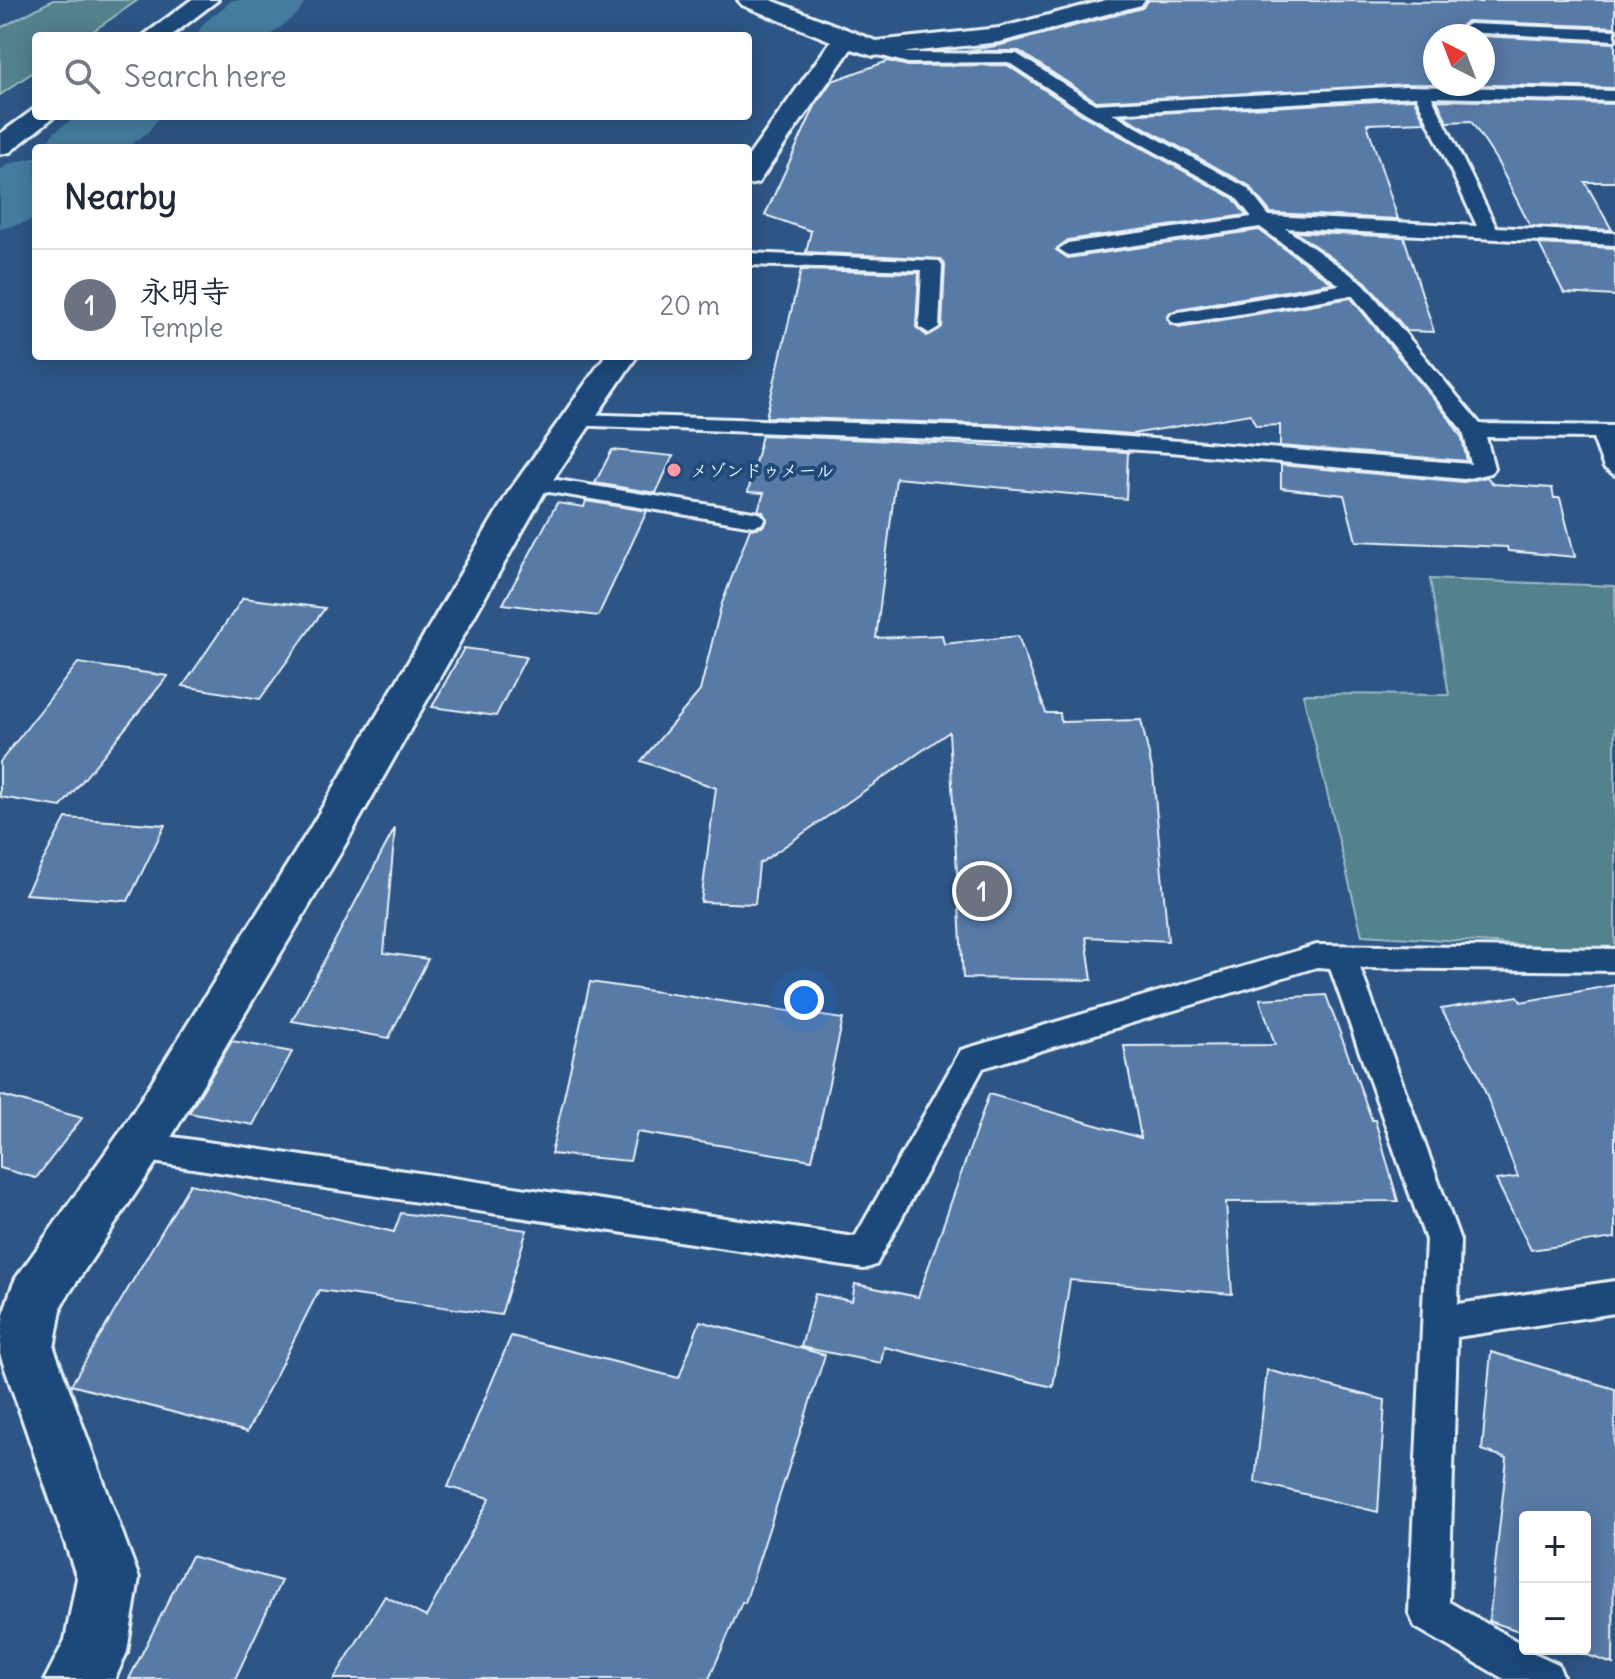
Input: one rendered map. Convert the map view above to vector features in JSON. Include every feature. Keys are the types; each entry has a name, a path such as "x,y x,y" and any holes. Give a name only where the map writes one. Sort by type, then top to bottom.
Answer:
{"street":[{"path":"161,32 206,0"},
{"path":"750,0 873,49 1000,35 1133,0"},
{"path":"752,171 846,38"},
{"path":"0,146 36,120"},
{"path":"77,1679 95,1652 108,1578 26,1348 36,1296 139,1146 325,841 533,483 618,360"}],"lane":[{"path":"1495,30 1615,35"},
{"path":"576,420 1015,435 1171,445 1464,472 1483,468 1474,430 1357,288 1264,221 1241,192 1092,109 1011,57 908,58 873,49"},
{"path":"1092,109 1422,92 1615,96"},
{"path":"1422,92 1489,232"},
{"path":"1068,249 1264,221 1615,239"},
{"path":"752,259 932,265 929,327"},
{"path":"1179,318 1357,288"},
{"path":"1474,430 1608,432 1615,468"},
{"path":"533,483 753,519"},
{"path":"139,1146 864,1254 972,1059 1317,956 1615,960"},
{"path":"1341,956 1443,1240 1429,1613 1543,1679"},
{"path":"1440,1323 1615,1297"}],"green space":[{"path":"53,0 138,0 92,32 32,32 32,73 0,95 0,28"},
{"path":"1430,579 1615,586 1615,948 1612,950 1362,935 1303,694 1449,695"}],"building":[{"path":"1149,0 1615,0 1615,27 1467,21 1464,24 1423,24 1423,85 1096,101 1019,51 965,51 1001,45 1142,8"},
{"path":"1495,37 1615,43 1615,88 1495,85"},
{"path":"888,61 908,66 1007,65 1084,116 1233,198 1246,215 1068,240 1056,250 1068,258 1259,230 1332,283 1178,309 1167,316 1170,324 1180,327 1351,298 1449,418 1462,438 1467,461 1280,446 1280,425 1256,426 1250,414 1132,434 1015,425 766,417 801,270 919,273 916,327 927,336 942,327 945,265 941,259 806,252 811,231 765,215 816,104 832,81"},
{"path":"1414,99 1425,122 1367,124 1398,219 1271,213 1248,185 1122,115"},
{"path":"1437,100 1615,104 1615,182 1585,182 1612,230 1530,226 1497,161 1471,121 1447,122"},
{"path":"1295,232 1404,237 1434,332 1407,331 1366,282"},
{"path":"1539,244 1615,248 1615,296 1564,293"},
{"path":"762,435 1128,452 1126,499 896,478 876,638 942,635 944,644 1018,636 1046,713 1060,713 1061,722 1141,720 1153,773 1168,941 1086,937 1092,980 963,978 949,732 759,864 755,904 701,902 716,788 641,761 700,691 721,606 750,529 762,527 767,521 763,512 758,510 764,493 748,492"},
{"path":"612,450 673,456 656,493 595,483"},
{"path":"1281,465 1464,482 1487,477 1493,484 1552,488 1554,498 1560,498 1575,557 1508,551 1507,547 1356,541 1344,495 1281,488"},
{"path":"586,501 647,511 598,616 503,604 557,503 584,507"},
{"path":"243,598 325,608 260,699 183,686"},
{"path":"464,648 526,657 496,716 432,707"},
{"path":"78,663 168,676 61,807 0,797 0,762"},
{"path":"66,818 165,825 128,901 25,894"},
{"path":"395,828 384,953 428,959 389,1038 292,1021"},
{"path":"590,982 843,1019 812,1160 637,1132 630,1161 551,1154"},
{"path":"1615,985 1615,1238 1531,1250 1496,1180 1518,1177 1477,1071 1441,1009 1518,996 1521,1002"},
{"path":"1326,995 1372,1120 1375,1120 1398,1201 1226,1202 1232,1294 1070,1280 1053,1387 884,1347 881,1363 801,1347 815,1294 852,1301 855,1284 918,1297 989,1094 1141,1138 1124,1046 1275,1045 1260,999"},
{"path":"232,1041 292,1052 253,1125 189,1113"},
{"path":"0,1095 82,1118 36,1178 0,1168"},
{"path":"190,1184 394,1232 401,1213 527,1230 501,1315 319,1290 247,1432 71,1385"},
{"path":"700,1321 825,1355 745,1603 742,1602 709,1679 334,1679 385,1596 426,1617 490,1498 448,1487 511,1336 679,1378"},
{"path":"1491,1352 1615,1389 1613,1664 1587,1655 1591,1655 1591,1511 1519,1511 1519,1631 1489,1621 1507,1458 1482,1450"},
{"path":"1267,1370 1385,1400 1378,1512 1255,1482"},
{"path":"191,1556 281,1581 235,1679 129,1679"}],"waterway":[{"path":"233,32 274,0"},
{"path":"86,144 118,120"},
{"path":"0,206 32,183"}],"place":[{"name":"メゾンドゥメール","path":"674,470"},
{"name":"永明寺","path":"982,891"}]}
